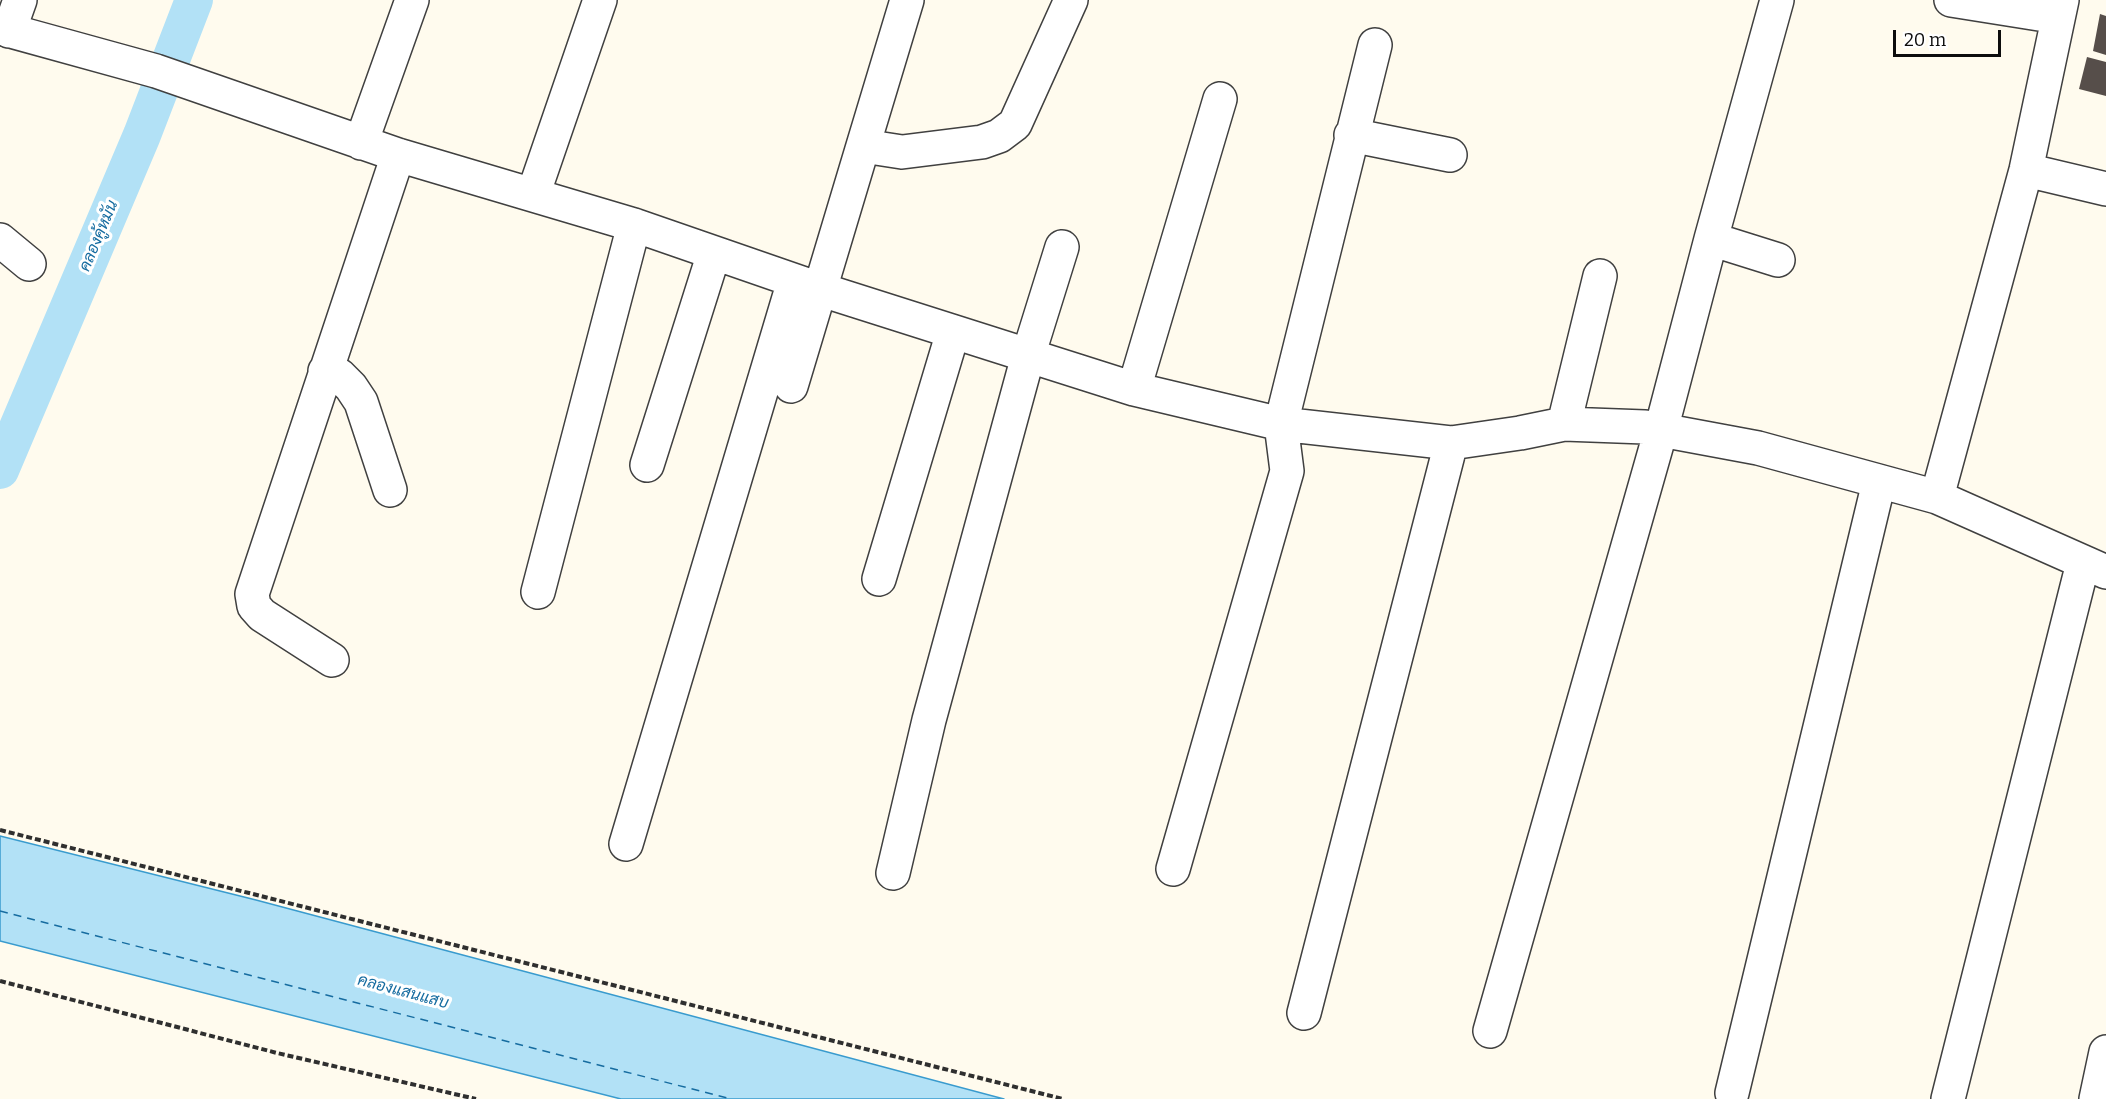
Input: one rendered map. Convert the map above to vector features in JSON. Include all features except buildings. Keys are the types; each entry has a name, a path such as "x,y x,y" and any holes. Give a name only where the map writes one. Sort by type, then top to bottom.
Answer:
{"street":[{"path":"20,0 5,29 156,71 361,143 634,225 806,285 1134,389 1281,424 1451,443 1520,434 1564,424 1645,427 1758,448 1937,498 2095,567 1948,1099"},
{"path":"361,143 412,0"},
{"path":"533,195 600,0"},
{"path":"626,844 806,285 854,183 907,0"},
{"path":"863,146 902,152 982,142 999,136 1014,124 1071,0"},
{"path":"1490,1031 1661,430 1711,238 1778,0"},
{"path":"1937,498 2026,170 2060,8 1950,0"},
{"path":"1173,869 1287,471 1281,424 1375,45"},
{"path":"1134,389 1220,99"},
{"path":"1352,135 1450,155"},
{"path":"332,660 262,615 254,606 252,594 398,155"},
{"path":"2026,170 2106,189"},
{"path":"538,592 634,225"},
{"path":"1711,238 1778,260"},
{"path":"0,240 29,264"},
{"path":"893,873 929,720 1028,356 1062,247"},
{"path":"647,465 714,253"},
{"path":"1564,424 1600,276"},
{"path":"791,386 806,285"},
{"path":"879,579 953,332"},
{"path":"325,371 339,375 361,402 390,490"},
{"path":"1304,1013 1451,443"},
{"path":"1732,1093 1879,482"},
{"path":"2096,1099 2106,1052"}],"path":[{"path":"0,830 1063,1099"},
{"path":"0,981 277,1053 476,1099"}],"water":[{"name":"คลองแสนแสบ","path":"0,836 256,900 1004,1099 621,1099 0,941"}],"waterway":[{"name":"คลองคู้หมัน","path":"0,470 142,135 194,0"}],"ferry route":[{"path":"0,911 731,1099"}]}
